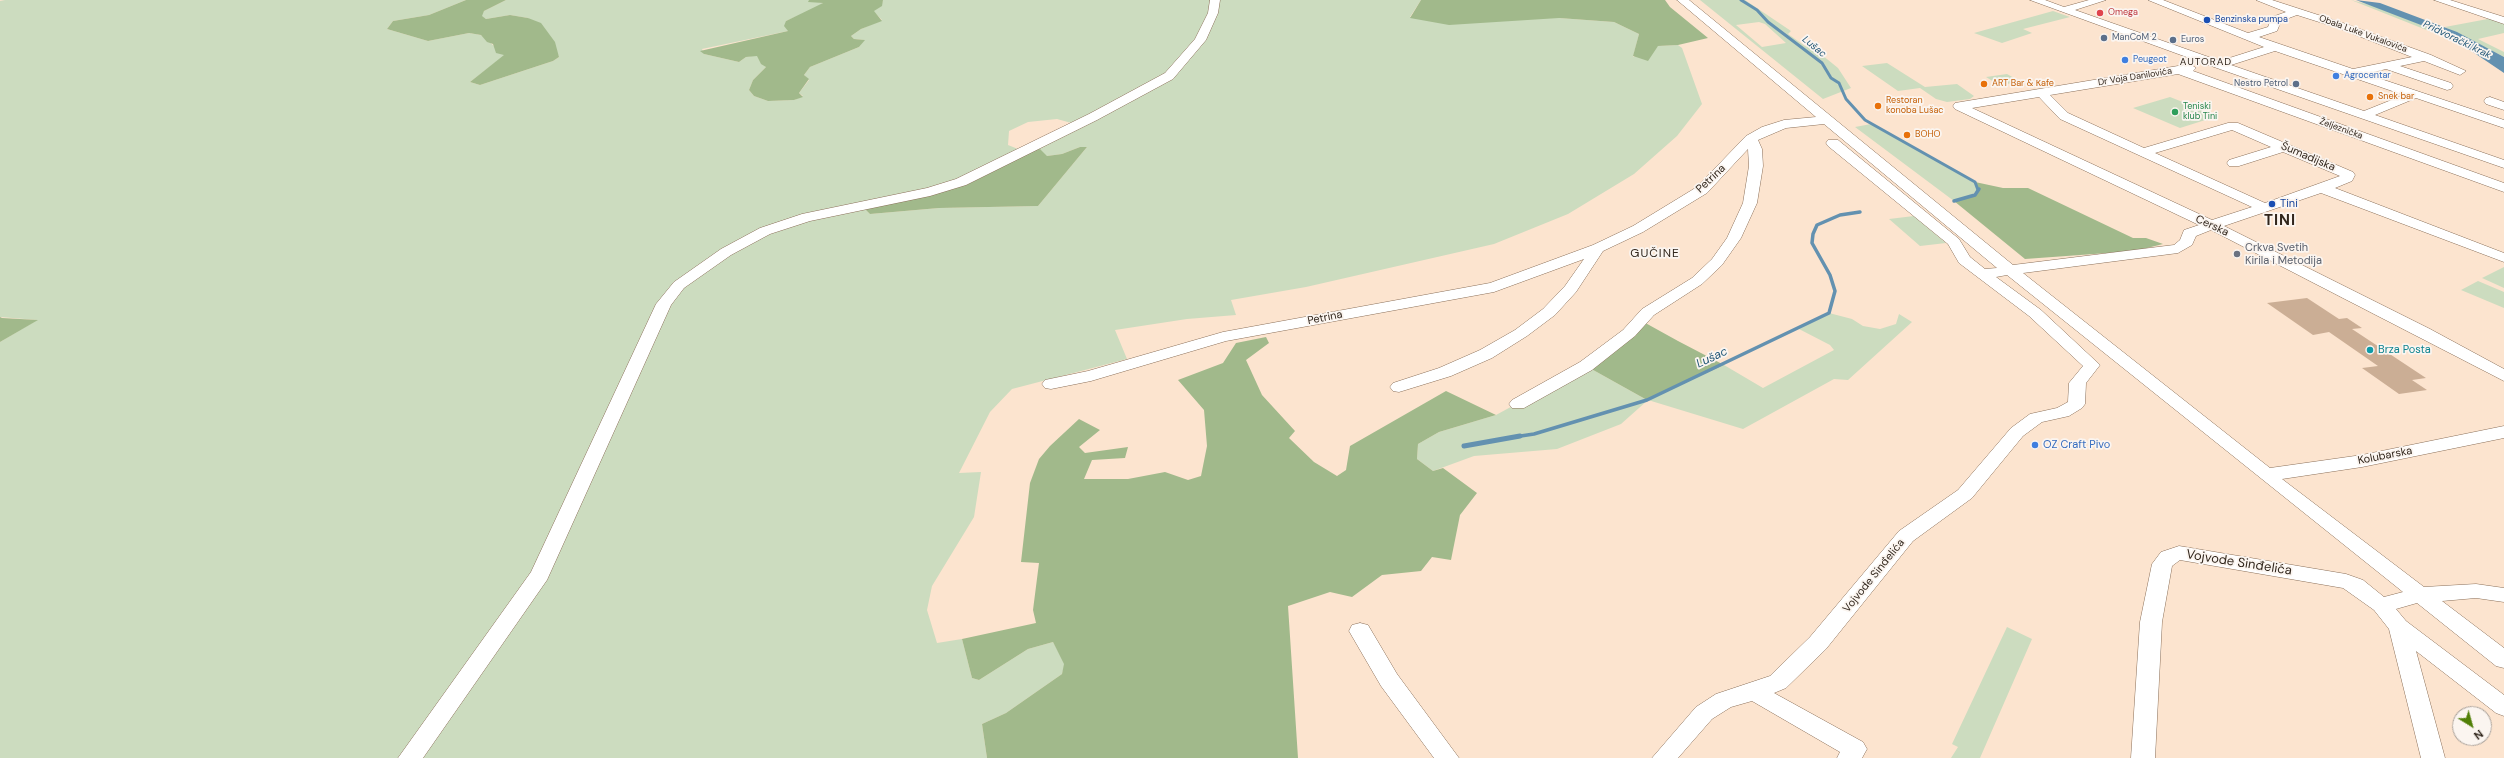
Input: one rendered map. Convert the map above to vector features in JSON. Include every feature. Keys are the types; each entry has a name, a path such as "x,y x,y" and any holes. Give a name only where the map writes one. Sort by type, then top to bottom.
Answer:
{"street":[{"path":"410,758 540,575 664,304 679,285 726,252 765,231 807,217 930,192 961,182 1114,106 1169,76 1200,40 1213,13 1215,0"},
{"path":"1682,0 1825,120 2010,270 2266,475 2504,660"},
{"path":"2035,0 2222,64 2504,164"},
{"path":"2064,10 2101,0"},
{"path":"2153,0 2246,37 2414,95 2504,124"},
{"name":"Obala Luke Vukalovića","path":"2261,0 2298,11 2427,57 2460,71"},
{"path":"2439,0 2504,21"},
{"path":"2246,37 2273,29 2276,25 2276,19 2298,11"},
{"name":"Dr Voja Danilovića","path":"1959,106 2193,67 2222,64 2275,47"},
{"name":"Obala Luke Vukalovića","path":"2353,74 2427,57"},
{"name":"Obala Luke Vukalovića","path":"2387,66 2447,86"},
{"name":"Željeznička","path":"2179,70 2504,188"},
{"path":"2041,92 2064,116 2263,207"},
{"path":"2364,115 2414,95"},
{"path":"2490,101 2504,106"},
{"name":"Cerska","path":"1959,106 2211,225 2504,376"},
{"name":"Petrina","path":"1051,384 1091,376 1223,337 1392,305 1448,297 1494,287 1598,248 1638,229 1702,190 1751,139 1767,130 1784,124 1825,120"},
{"name":"Šumadijska","path":"2144,152 2233,126 2348,175 2347,178 2322,188"},
{"path":"1518,404 1586,366 1629,333 1648,312 1697,281 1717,262 1734,238 1750,203 1756,166 1751,139"},
{"path":"1833,143 1954,242 1964,260 1982,274 2178,249 2187,242 2189,232 2322,188"},
{"path":"2234,163 2285,147"},
{"name":"Šumadijska","path":"2322,188 2504,258"},
{"path":"1399,387 1459,366 1486,354 1521,333 1549,312 1571,289 1598,248"},
{"name":"Vojvode Sinđelića","path":"1664,758 1704,713 1724,700 1754,692 1778,682 1818,644 1906,536 1965,494 2017,432 2036,418 2063,412 2076,404 2078,383 2092,368 2092,365 2035,313 1982,274"},
{"name":"Kolubarska","path":"2266,475 2362,461 2504,432"},
{"name":"Vojvode Sinđelića","path":"2143,758 2151,622 2156,584 2162,564 2168,557 2179,553 2346,581 2356,586 2381,605"},
{"path":"2504,595 2476,591 2421,595 2381,605 2399,626 2504,707"},
{"path":"2399,626 2433,758"},
{"path":"1360,631 1389,680 1447,758"},
{"path":"1754,692 1855,749 1849,758"}],"green space":[{"path":"466,0 429,15 393,21 387,29 428,41 469,33 481,35 505,55 470,82 480,85 553,61 559,57 550,36 528,18 510,15 486,19 481,16 484,11 506,0 809,0 823,3 820,6 786,21 788,31 702,49 704,54 739,62 746,57 757,55 766,67 753,80 749,90 754,96 768,101 794,100 803,96 799,93 809,80 804,75 810,67 859,47 864,40 854,39 851,36 861,29 882,20 873,11 881,6 883,0 1214,0 1199,40 1168,76 1075,124 1057,119 1028,122 1009,131 1008,145 1023,151 960,181 784,223 677,285 538,575 408,758 0,758 0,342 37,320 0,317 0,1"},
{"path":"466,0 506,0 484,11 482,16 486,19 510,15 528,18 541,23 555,42 559,57 553,61 480,85 470,82 504,55 496,53 493,44 487,42 481,35 469,33 428,41 387,29 393,21 429,15"},
{"path":"809,0 883,0 882,6 874,11 882,21 861,29 851,36 854,39 865,40 859,47 810,67 804,75 809,79 799,93 803,97 794,100 768,101 754,96 749,90 753,80 766,67 761,64 757,56 746,57 739,62 704,54 700,51 788,31 784,26 786,21 823,3 808,2"},
{"path":"1217,0 1421,0 1410,17 1559,18 1614,22 1639,34 1633,57 1658,46 1678,45 1682,48 1702,104 1677,136 1634,174 1568,214 1494,244 1306,287 1231,300 1236,315 1187,319 1115,330 1127,359 1012,389 990,412 959,473 981,472 974,517 932,586 927,610 937,643 962,639 972,678 979,680 1028,649 1053,642 1065,664 1062,674 1006,713 982,724 987,758 413,758 542,575 680,285 766,231 863,207 870,214 939,208 1038,206 1087,147 1080,147 1062,154 1047,156 1028,151 1171,77 1202,40"},
{"path":"1421,0 1665,0 1670,7 1708,38 1678,45 1658,46 1648,61 1633,56 1639,34 1614,22 1559,18 1449,25 1410,18"},
{"path":"1700,0 1745,0 1791,31 1788,34 1805,46 1820,50 1822,55 1838,68 1851,88 1823,99","holes":["1759,22 1765,24 1786,43 1762,47 1736,25"]},
{"path":"2351,0 2378,7 2434,30 2429,31"},
{"path":"2053,11 2070,17 2023,29 2032,33 2002,43 1974,33"},
{"path":"2493,18 2504,21 2504,33 2478,39 2504,52 2504,57 2445,27"},
{"path":"1887,63 1925,87 1957,84 1974,96 1970,99 1947,102 1936,99 1920,88 1898,91 1862,66"},
{"path":"2007,74 2021,82 1999,85 1986,77"},
{"name":"Teniski klub Tini","path":"2170,97 2218,116 2180,128 2133,108"},
{"path":"1871,124 1954,169 1975,182 1979,189 1966,199 1954,201 1855,127"},
{"path":"1080,147 1087,147 1038,206 939,208 870,214 863,207 931,193 1028,151 1040,149 1047,156 1062,154"},
{"path":"1975,182 2003,188 2028,188 2133,238 2146,238 2163,244 2135,251 2025,259 1954,201 1975,195 1979,189"},
{"path":"1914,216 1946,243 1920,246 1889,219"},
{"path":"2504,267 2504,288 2482,278"},
{"path":"2478,281 2504,292 2504,308 2461,290"},
{"path":"1829,313 1852,319 1863,326 1880,329 1896,324 1899,314 1912,322 1848,380 1834,379 1743,429 1648,400 1621,424 1557,449 1474,456 1433,471 1417,459 1418,444 1439,432 1496,415 1586,366 1647,400 1724,365 1763,388 1834,350 1830,345 1799,329"},
{"path":"0,317 2,318 38,320 0,342"},
{"path":"1640,320 1724,365 1647,400 1586,366"},
{"path":"1266,337 1269,343 1246,360 1262,395 1295,431 1289,438 1314,462 1337,476 1346,470 1350,446 1446,391 1496,415 1439,432 1418,444 1417,459 1433,471 1443,468 1477,493 1460,515 1451,560 1432,557 1421,571 1382,575 1352,597 1330,592 1288,606 1298,758 987,758 982,724 1006,713 1062,674 1064,664 1053,642 1028,649 979,680 972,678 962,639 1036,623 1033,610 1039,563 1021,562 1030,483 1039,459 1050,446 1079,419 1100,430 1079,447 1085,453 1128,447 1125,458 1092,460 1084,479 1128,479 1165,472 1188,480 1201,476 1207,446 1204,410 1178,380 1223,363 1236,343"},
{"path":"2007,627 2032,639 1980,758 1951,758 1958,747 1952,744"}],"water":[{"name":"Pridvorački krak","path":"2356,0 2380,3 2457,32 2504,57 2504,73 2467,48 2434,30"}],"building":[{"name":"Brza Posta","path":"2307,298 2339,319 2347,318 2362,328 2352,329 2426,378 2412,380 2427,390 2399,394 2362,368 2378,366 2329,332 2313,335 2267,303"}],"waterway":[{"name":"Lušac","path":"1741,0 1757,10 1768,22 1822,63 1831,78 1839,83 1846,99 1865,120 1975,182 1978,190"},
{"name":"Lušac","path":"1954,201 1975,195 1979,189"},
{"name":"Lušac","path":"1516,437 1534,434 1647,400 1829,313 1835,291 1830,275 1812,243 1813,234 1817,225 1840,215 1860,212"},
{"name":"Lušac","path":"1464,446 1516,437"}],"place":[{"name":"Omega","path":"2100,13"},
{"name":"Benzinska pumpa","path":"2207,20"},
{"name":"ManCoM 2","path":"2104,38"},
{"name":"Euros","path":"2173,40"},
{"name":"Peugeot","path":"2125,60"},
{"name":"Agrocentar","path":"2336,76"},
{"name":"ART Bar & Кafe","path":"1984,84"},
{"name":"Nestro Petrol","path":"2296,84"},
{"name":"Snek bar","path":"2370,97"},
{"name":"Restoran konoba Lušac","path":"1878,106"},
{"name":"Teniski klub Tini","path":"2175,112"},
{"name":"BOHO","path":"1907,135"},
{"name":"Tini","path":"2272,204"},
{"name":"Crkva Svetih Kirila i Metodija","path":"2237,254"},
{"name":"Brza Posta","path":"2370,350"},
{"name":"OZ Craft Pivo","path":"2035,445"}],"district":[{"name":"AUTORAD","path":"2206,62"},
{"name":"TINI","path":"2280,221"},
{"name":"GUČINE","path":"1655,254"}]}
